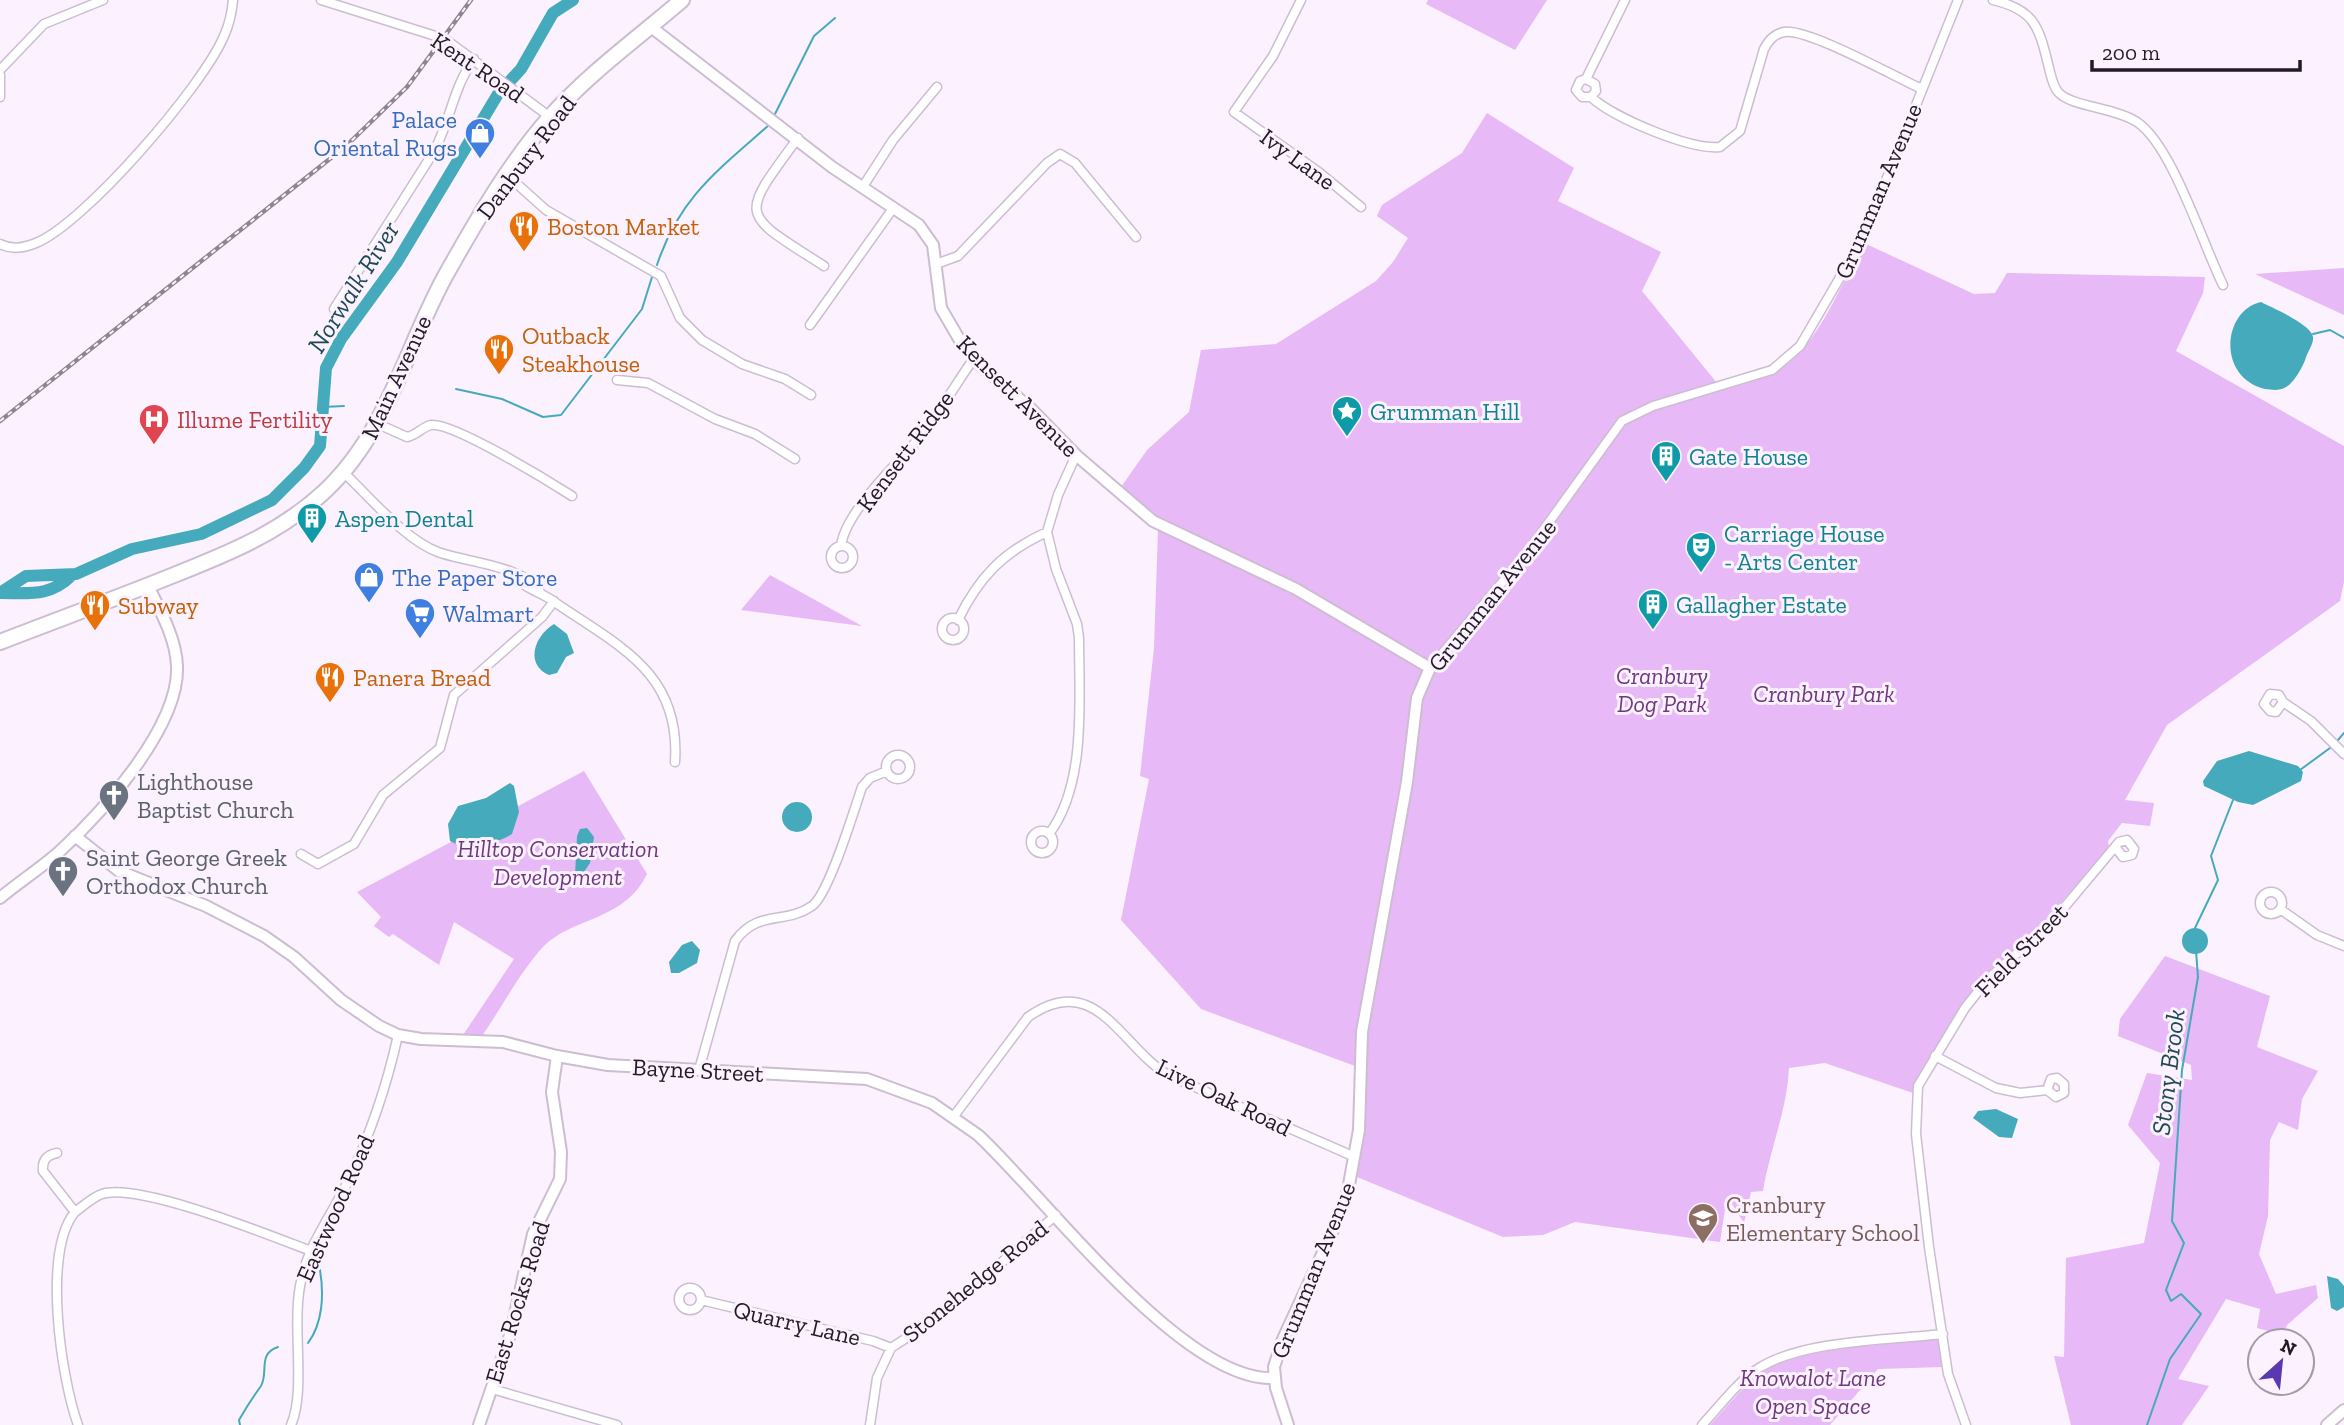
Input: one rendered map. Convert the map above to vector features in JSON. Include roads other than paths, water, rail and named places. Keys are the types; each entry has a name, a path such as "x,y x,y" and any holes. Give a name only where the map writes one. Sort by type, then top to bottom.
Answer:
{"highway":[{"name":"Danbury Road","path":"469,234 507,175 550,117 579,88 682,0"},
{"name":"Main Avenue","path":"0,642 148,586 262,538 314,500 344,472 378,424 424,318 469,234"}],"street":[{"path":"0,97 0,72 43,24 103,0"},
{"path":"0,244 17,248 40,241 66,224 112,181 150,140 206,67 224,37 233,0"},
{"name":"Kent Road","path":"321,0 432,34 474,59 550,117"},
{"name":"Ivy Lane","path":"1301,0 1273,56 1234,112 1320,173 1361,207"},
{"path":"1625,0 1586,79 1578,83 1576,90 1582,97 1591,97 1606,109 1697,145 1720,147 1740,131 1764,49 1769,40 1786,32 1808,36 1922,89"},
{"name":"Grumman Avenue","path":"1288,1425 1273,1378 1283,1339 1340,1213 1354,1157 1360,1117 1362,1032 1407,782 1417,698 1430,668 1526,555 1622,421 1653,406 1772,370 1793,355 1818,318 1862,240 1958,0"},
{"path":"1993,0 2022,9 2033,22 2059,93 2075,103 2113,110 2149,131 2159,144 2193,214 2223,285"},
{"name":"Kensett Avenue","path":"651,27 862,188 919,225 929,237 945,317 974,358 1076,455 1161,526 1296,589 1430,668"},
{"path":"334,309 433,153 449,121 461,80 474,59"},
{"path":"1586,79 1596,88 1591,97"},
{"path":"862,188 893,140 937,87"},
{"path":"799,138 762,186 755,205 756,215 770,232 824,266"},
{"path":"936,264 958,256 1047,163 1060,154 1075,163 1136,237"},
{"path":"507,175 546,210 662,276 680,318 702,340 742,364 785,379 811,395"},
{"path":"810,325 894,207"},
{"name":"Kensett Ridge","path":"841,546 846,531 873,491 920,437 974,358"},
{"path":"617,380 648,383 715,419 755,434 795,459"},
{"path":"378,424 407,437 430,426 443,428 499,453 572,496"},
{"path":"1049,834 1060,815 1074,768 1079,728 1079,638 1077,624 1056,569 1047,532 1058,495 1076,455"},
{"path":"344,472 424,545 440,553 485,563 514,575 532,591 540,592 554,601 636,659 653,676 672,712 676,734 675,762"},
{"path":"958,620 981,578 1013,552 1047,532"},
{"path":"0,898 75,836 135,767 173,700 176,656 167,627 148,586"},
{"path":"301,853 318,864 354,844 383,795 440,748 454,695 542,617 554,601"},
{"path":"2283,702 2311,721 2344,754"},
{"path":"699,1070 735,941 750,925 765,918 799,913 819,900 862,787 870,778 887,771"},
{"name":"Bayne Street","path":"75,836 119,871 206,906 264,936 294,957 341,1000 379,1026 398,1035 421,1039 503,1042 556,1056 608,1065 867,1079 910,1093 954,1116 1005,1160 1153,1317 1228,1369 1247,1376 1273,1378"},
{"name":"Field Street","path":"1966,1425 1950,1382 1943,1334 1915,1121 1920,1079 1965,1008 1989,979 2052,922 2116,848"},
{"path":"2280,909 2317,935 2344,946"},
{"name":"Live Oak Road","path":"954,1116 1028,1017 1052,1004 1069,1002 1088,1006 1104,1014 1147,1059 1170,1076 1354,1157"},
{"name":"Eastwood Road","path":"291,1425 298,1384 298,1295 311,1251 362,1150 390,1068 398,1035"},
{"name":"East Rocks Road","path":"479,1425 511,1332 533,1234 560,1179 562,1152 552,1092 556,1056"},
{"path":"1935,1056 2008,1092 2047,1090"},
{"path":"57,1153 45,1158 43,1171 75,1212"},
{"path":"78,1425 67,1385 58,1286 60,1238 75,1212 102,1194 138,1196 186,1206 311,1251"},
{"name":"Stonehedge Road","path":"870,1425 877,1378 891,1348 940,1316 1056,1215"},
{"name":"Quarry Lane","path":"701,1300 873,1341 891,1348"},
{"path":"1702,1425 1745,1379 1776,1359 1824,1347 1943,1334"},
{"path":"492,1389 617,1425"},
{"path":"2327,1425 2344,1410"}],"water":[{"path":"2261,302 2299,322 2313,337 2298,374 2289,385 2281,389 2265,389 2249,382 2238,371 2232,358 2230,344 2239,317 2248,308"},
{"path":"554,624 567,634 574,653 566,657 557,673 549,675 537,664 535,650 542,635"},
{"path":"2249,751 2298,766 2303,772 2301,781 2253,805 2238,802 2204,786 2203,781 2217,761"},
{"path":"510,783 514,786 519,812 512,834 481,845 464,846 450,841 448,824 458,806 486,798"},
{"path":"797,802 808,806 812,817 808,828 797,832 786,828 782,817 786,806"},
{"path":"587,828 594,837 590,863 584,872 575,875 577,836 580,829"},
{"path":"2195,928 2204,932 2208,941 2204,950 2195,954 2186,950 2182,941 2186,932"},
{"path":"692,941 700,950 697,963 679,973 671,973 669,962 682,945"},
{"path":"1996,1109 2018,1119 2012,1138 1999,1137 1973,1118 1978,1111"},
{"path":"2327,1276 2338,1279 2344,1286 2344,1307 2337,1311 2331,1308"}],"waterway":[{"name":"Norwalk River","path":"0,593 26,576 76,574 132,549 201,534 272,500 304,468 320,446 326,368 341,339 397,262 498,94 521,69 553,13 573,0"},
{"path":"775,114 814,36 835,18"},
{"path":"657,265 666,242 689,203 717,171 769,125"},
{"path":"456,389 502,399 543,417 561,415 642,309 652,277"},
{"path":"2313,334 2330,330 2344,338"},
{"path":"323,407 344,406"},
{"name":"Norwalk River","path":"0,593 39,592 56,587 72,575"},
{"name":"Stony Brook","path":"2338,740 2344,733"},
{"name":"Stony Brook","path":"2300,770 2330,748"},
{"name":"Stony Brook","path":"2195,928 2218,880 2211,856 2233,800"},
{"name":"Stony Brook","path":"2147,1425 2170,1359 2201,1314 2181,1294 2171,1301 2166,1290 2184,1243 2172,1221 2182,1070 2198,977 2196,951"},
{"path":"308,1343 317,1327 321,1308 320,1270"},
{"path":"240,1425 239,1420 263,1381 268,1354 278,1347"}],"railway":[{"path":"0,421 346,146 407,87 471,0"}],"place":[{"name":"Palace Oriental Rugs","path":"480,160"},
{"name":"Boston Market","path":"524,253"},
{"name":"Outback Steakhouse","path":"499,376"},
{"name":"Grumman Hill","path":"1347,438"},
{"name":"Illume Fertility","path":"154,446"},
{"name":"Gate House","path":"1666,483"},
{"name":"Aspen Dental","path":"312,545"},
{"name":"Carriage House - Arts Center","path":"1701,574"},
{"name":"The Paper Store","path":"369,604"},
{"name":"Gallagher Estate","path":"1653,631"},
{"name":"Subway","path":"95,632"},
{"name":"Walmart","path":"420,640"},
{"name":"Panera Bread","path":"330,704"},
{"name":"Lighthouse Baptist Church","path":"114,822"},
{"name":"Saint George Greek Orthodox Church","path":"63,898"},
{"name":"Cranbury Elementary School","path":"1703,1245"}],"park label":[{"name":"Cranbury Dog Park","path":"1662,689"},
{"name":"Cranbury Park","path":"1824,693"},
{"name":"Hilltop Conservation Development","path":"558,862"},
{"name":"Knowalot Lane Open Space","path":"1813,1391"}]}
